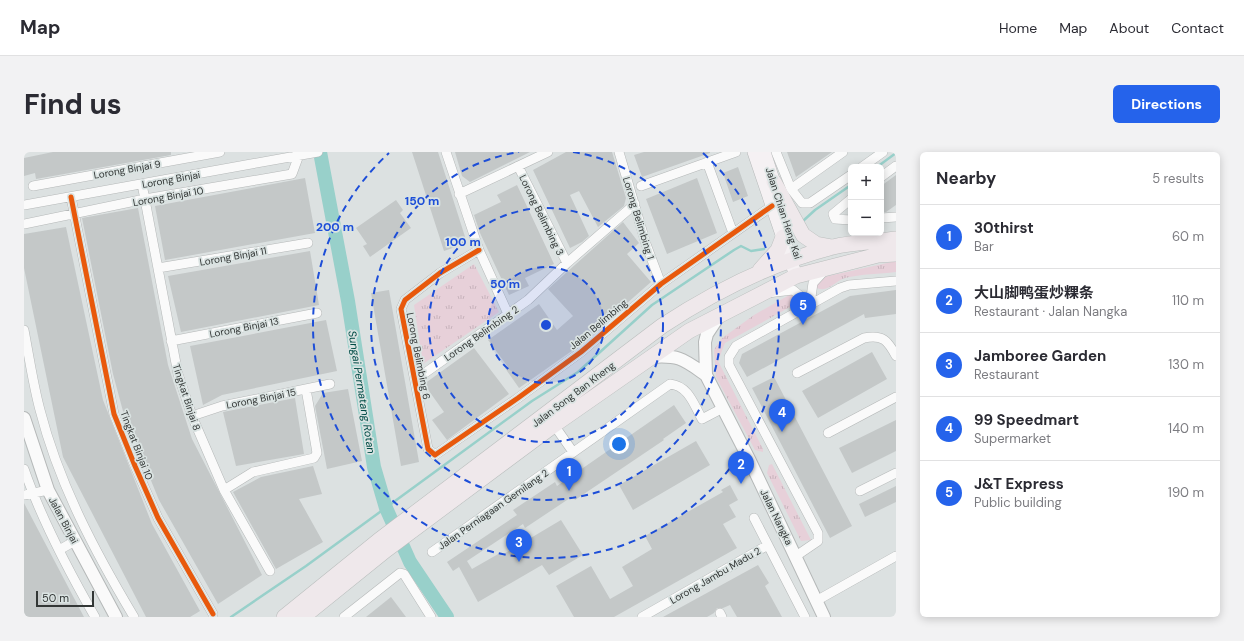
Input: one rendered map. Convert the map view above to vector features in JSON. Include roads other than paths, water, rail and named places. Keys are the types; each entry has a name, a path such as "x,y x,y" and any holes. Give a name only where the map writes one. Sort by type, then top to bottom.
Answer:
{"main road":[{"name":"Jalan Chian Heng Kai","path":"754,152 783,237 795,259"},
{"name":"Jalan Chian Heng Kai","path":"764,152 774,182 799,274"},
{"path":"774,182 803,235 816,244 834,247"},
{"path":"757,273 770,261 778,250 783,237"},
{"name":"Jalan Song Ban Kheng","path":"284,617 407,527 662,326 691,307 757,273 795,259 834,247 896,239"},
{"name":"Jalan Song Ban Kheng","path":"407,527 689,330 799,274 878,255 896,254"},
{"name":"Jalan Song Ban Kheng","path":"303,617 382,546"}],"street":[{"name":"Lorong Binjai 9","path":"33,186 205,153 220,152"},
{"name":"Lorong Binjai","path":"24,205 300,154 318,152"},
{"path":"446,152 479,250 508,314"},
{"path":"459,194 548,152"},
{"name":"Lorong Belimbing 1","path":"620,152 661,284"},
{"path":"641,186 736,152"},
{"path":"776,152 791,189 802,204 810,203 848,177"},
{"path":"791,189 843,152"},
{"path":"866,164 883,152"},
{"path":"205,153 209,172"},
{"name":"Lorong Binjai 10","path":"24,224 145,199 292,174 300,154"},
{"path":"707,162 733,233"},
{"path":"159,163 163,180"},
{"name":"Lorong Belimbing 3","path":"518,166 566,263"},
{"path":"884,175 896,166"},
{"path":"80,178 83,195"},
{"name":"Tingkat Binjai 8","path":"142,184 178,374 192,416 224,490 270,571"},
{"name":"Tingkat Binjai 10","path":"71,197 114,414 158,518 213,614"},
{"path":"848,201 833,214 835,219 842,221 848,220"},
{"name":"Lorong Belimbing 2","path":"415,380 528,300 566,263 635,204"},
{"name":"Jalan Belimbing","path":"435,455 518,398 581,352 661,284 772,206"},
{"path":"884,218 896,217"},
{"name":"Lorong Binjai 11","path":"158,268 308,243"},
{"name":"Lorong Belimbing 6","path":"435,455 428,449 401,309 405,300 440,272 479,250"},
{"path":"810,304 813,283 826,267"},
{"path":"796,556 818,541 818,533 729,365 729,357 736,346 810,304 849,285 896,281"},
{"path":"762,293 779,293 793,290 810,304"},
{"name":"Lorong Binjai 13","path":"172,341 317,313"},
{"name":"Jalan Nangka","path":"721,313 707,334 705,342 706,375 796,556 824,617"},
{"path":"24,330 39,410 60,476 103,565 134,617"},
{"path":"797,373 864,338 875,335 888,342 896,356"},
{"path":"650,357 678,357 706,375"},
{"name":"Lorong Binjai 15","path":"192,416 222,406 330,384"},
{"name":"Jalan Perniagaan Gemilang 2","path":"432,552 670,384 678,385 685,389 702,419 723,408"},
{"path":"224,490 252,472 314,458 317,453 306,389"},
{"path":"828,433 896,397"},
{"name":"Jalan Binjai","path":"24,418 48,490 116,617"},
{"path":"554,425 573,452"},
{"path":"36,456 52,450"},
{"path":"24,469 28,495 95,617"},
{"path":"860,491 896,473"},
{"path":"28,495 48,490"},
{"path":"754,518 805,617"},
{"path":"59,550 75,541"},
{"name":"Lorong Jambu Madu 2","path":"642,617 768,545"},
{"path":"816,601 896,556"},
{"path":"344,617 395,575 400,573 404,574 431,617"}],"waterway":[{"name":"Sungai Permatang Rotan","path":"320,152 348,301 374,467 386,508 410,562 447,617"},
{"path":"881,164 896,153"},
{"path":"803,221 815,210 848,187"},
{"path":"231,617 306,566 532,401 578,372 652,305 741,246 751,251 764,249"}],"place":[{"name":"J&T Express","path":"803,325"},
{"name":"99 Speedmart","path":"782,432"},
{"name":"大山脚鸭蛋炒粿条","path":"741,484"},
{"name":"30thirst","path":"569,491"},
{"name":"Jamboree Garden","path":"519,562"}]}
